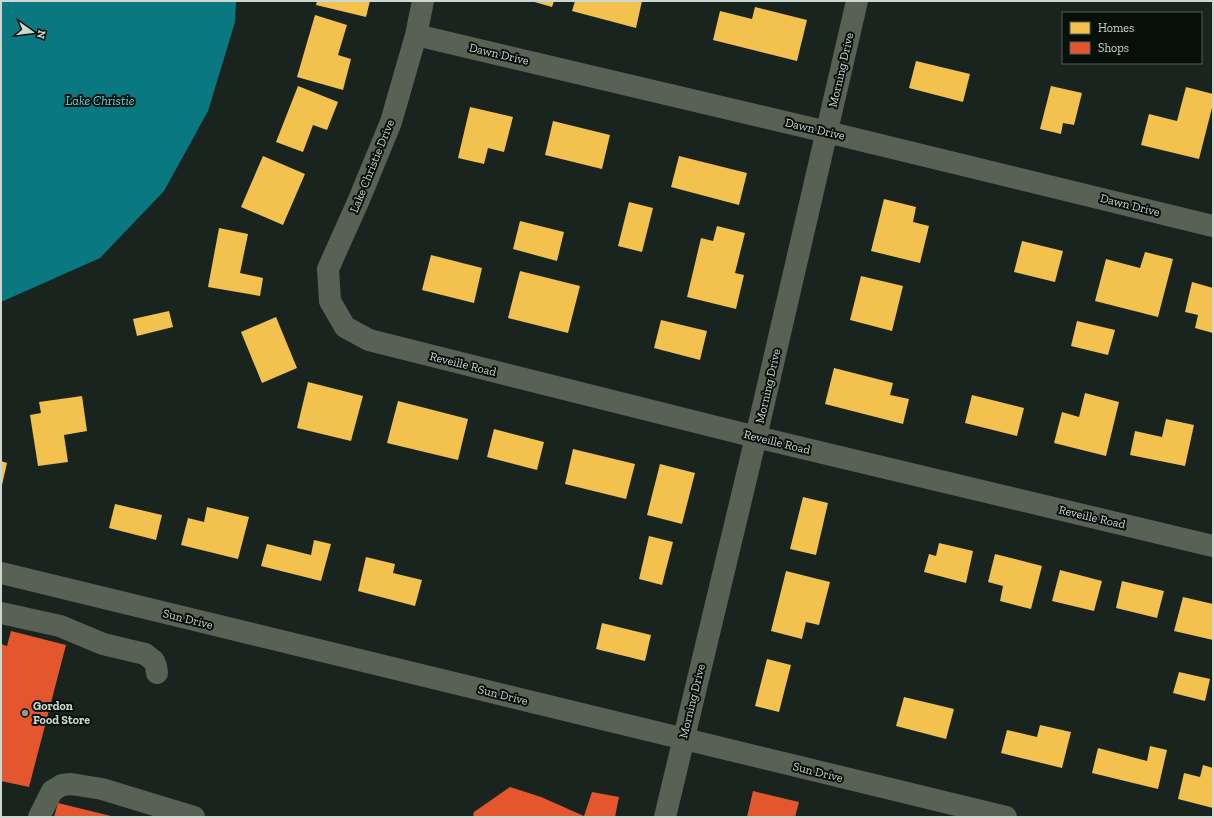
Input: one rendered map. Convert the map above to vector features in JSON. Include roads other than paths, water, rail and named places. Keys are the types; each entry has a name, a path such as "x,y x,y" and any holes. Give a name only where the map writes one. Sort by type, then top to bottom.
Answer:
{"street":[{"name":"Lake Christie Drive","path":"345,327 330,302 328,269 391,122 416,35 423,1"},
{"name":"Morning Drive","path":"666,817 683,739 756,437 857,1"},
{"name":"Dawn Drive","path":"416,35 827,132 1213,226"},
{"name":"Reveille Road","path":"345,327 369,340 756,437 1213,546"},
{"name":"Sun Drive","path":"1,573 1006,817"},
{"path":"1,613 60,626 103,644 145,654 154,661 157,673"},
{"path":"39,817 52,791 62,785 71,784 102,789 194,817"}],"water":[{"name":"Lake Christie","path":"1,1 236,1 235,22 208,111 164,191 100,258 1,302"}],"place":[{"name":"Gordon Food Store","path":"25,713"}]}
